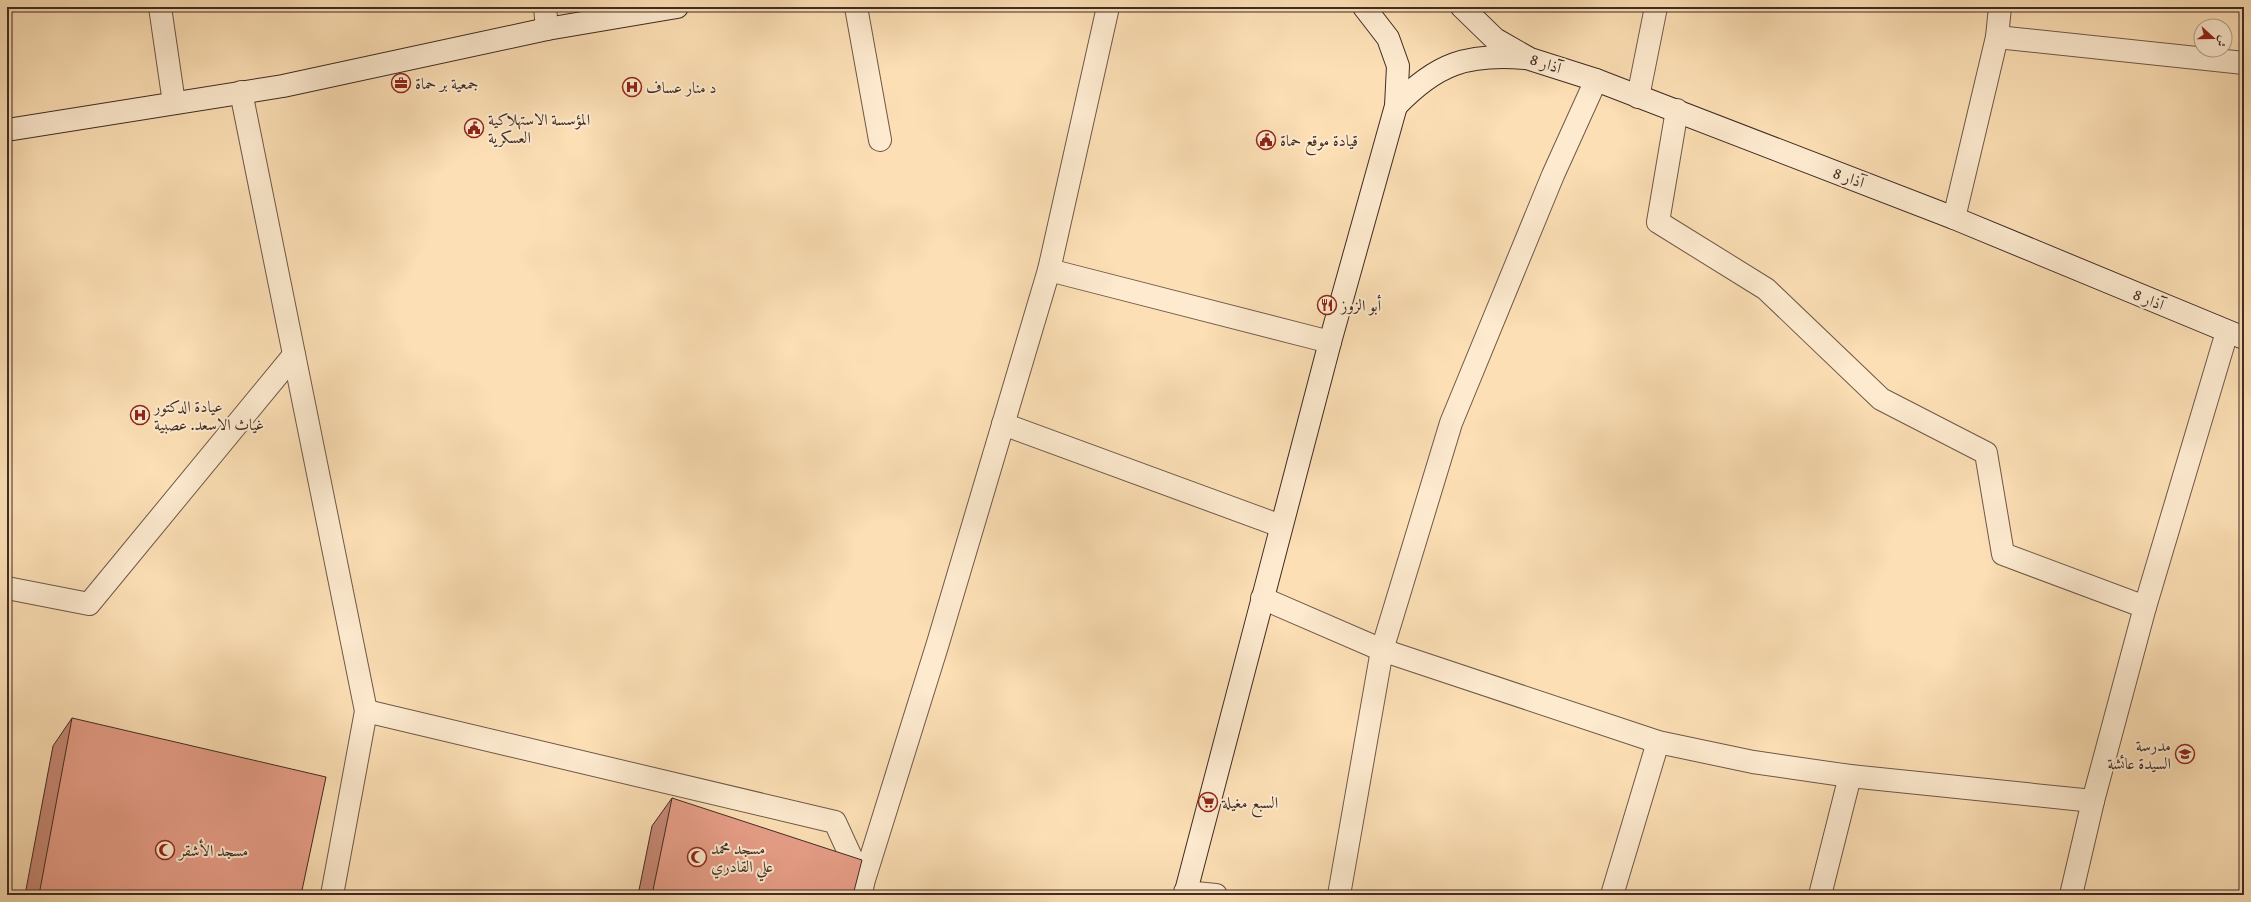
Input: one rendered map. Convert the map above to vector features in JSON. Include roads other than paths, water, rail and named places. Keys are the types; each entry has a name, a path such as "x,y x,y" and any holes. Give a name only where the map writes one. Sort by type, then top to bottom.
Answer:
{"street":[{"path":"160,7 174,103"},
{"path":"545,7 548,29"},
{"path":"7,130 283,86 548,29 677,7"},
{"path":"856,7 880,140"},
{"path":"862,889 1049,270 1108,7"},
{"path":"1216,895 1185,893 1330,342 1396,106 1398,66 1388,38 1371,14 1364,7"},
{"name":"8 آذار","path":"1462,7 1495,39 1530,59 1596,80 1638,97 1677,110 1954,218 2235,335"},
{"path":"1638,97 1656,7"},
{"path":"1954,218 1997,37 2000,7"},
{"path":"1997,37 2244,63"},
{"path":"1396,106 1417,84 1442,69 1470,59 1500,56 1530,59"},
{"path":"1338,895 1382,650 1451,423 1553,175 1596,80"},
{"path":"241,92 366,710 332,895"},
{"path":"1677,110 1658,222 1766,289 1881,399 1986,454 2002,554 2144,607"},
{"path":"1049,270 1330,342"},
{"path":"2071,895 2093,801 2144,607 2235,335"},
{"path":"7,588 89,604 294,355"},
{"path":"1003,424 1281,526"},
{"path":"1262,598 1382,650 1658,742 1753,762 1850,776 2093,801"},
{"path":"366,710 836,822 862,889"},
{"path":"1612,895 1658,742"},
{"path":"1820,895 1850,776"}],"place":[{"name":"جمعية بر حماة","path":"401,83"},
{"name":"د منار عساف","path":"632,87"},
{"name":"المؤسسة الاستهلاكية العسكرية","path":"474,128"},
{"name":"قيادة موقع حماة","path":"1266,140"},
{"name":"أبو الزوز","path":"1327,305"},
{"name":"عيادة الدكتور غياث الاسعد. عصبية","path":"140,415"},
{"name":"مدرسة السيدة عائشة","path":"2185,754"},
{"name":"السبع مغيلة","path":"1208,802"},
{"name":"مسجد الأشقر","path":"165,850"},
{"name":"مسجد محمد علي القادري","path":"697,857"}]}
